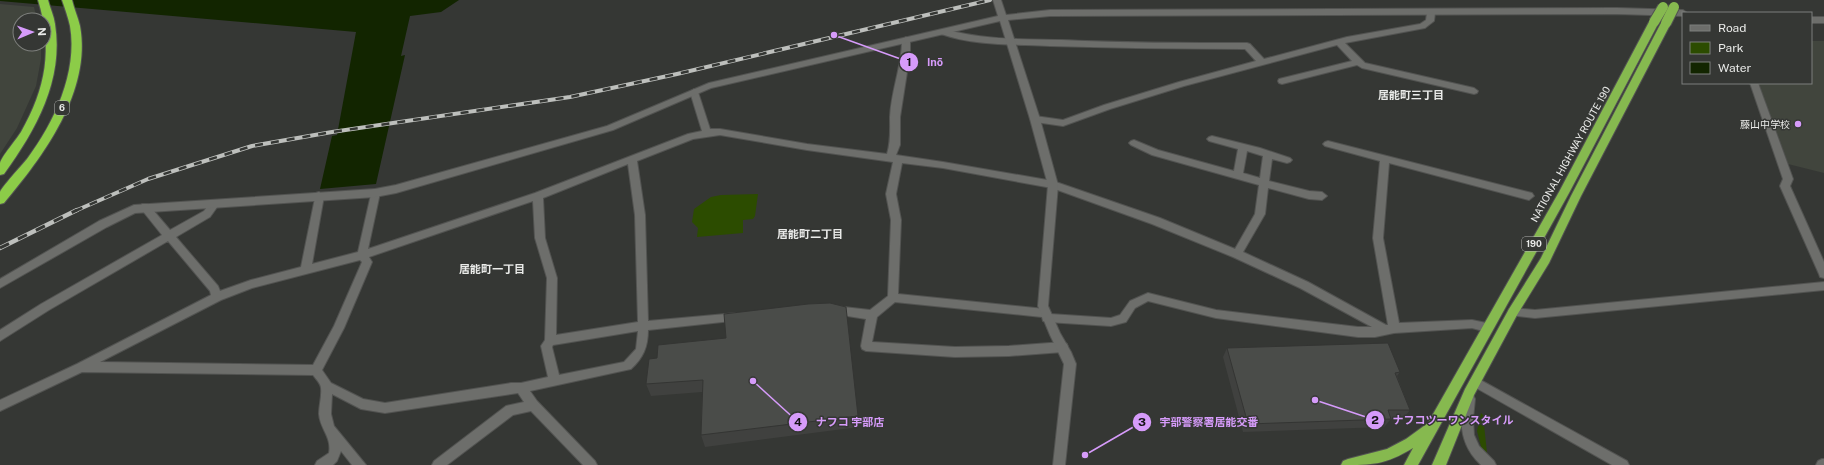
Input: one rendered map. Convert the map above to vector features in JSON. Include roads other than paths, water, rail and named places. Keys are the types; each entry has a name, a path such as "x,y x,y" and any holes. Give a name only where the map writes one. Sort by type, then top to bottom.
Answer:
{"highway":[{"name":"6","path":"0,171 14,151 32,120 48,77 52,52 52,30 43,0"},
{"name":"6","path":"0,200 20,176 43,143 53,127 66,98 74,69 77,43 75,21 67,0"},
{"name":"NATIONAL HIGHWAY ROUTE 190","path":"1411,465 1487,327 1564,193 1664,3"},
{"name":"190","path":"1439,465 1469,393 1545,260 1576,196 1676,4"},
{"name":"190","path":"1348,465 1384,457 1417,439 1434,424"}],"street":[{"path":"998,0 1035,119 1053,185 1043,306 1070,364 1059,465"},
{"path":"0,284 122,213 134,209 375,193 396,189 610,128 694,92 728,82 1003,18 1056,13 1430,13 1617,11 1682,13"},
{"path":"1035,119 1063,123 1107,107 1182,84 1347,40 1422,26 1430,21 1430,13"},
{"path":"1812,20 1824,20"},
{"path":"944,32 956,36 1010,41 1144,46 1247,46 1262,63"},
{"path":"893,298 896,220 891,194 895,158 895,117 906,53 906,40"},
{"path":"1340,43 1362,65 1474,91"},
{"path":"1282,81 1358,62"},
{"path":"1754,84 1788,179 1785,186 1824,274"},
{"path":"694,92 707,133"},
{"path":"0,406 81,367 217,296 251,284 362,254 538,196 691,136 720,132 807,147 895,158 996,174 1053,185 1156,221 1237,254 1304,285 1389,328"},
{"path":"1212,139 1243,146 1287,160"},
{"path":"1134,143 1156,153 1309,195 1322,196"},
{"path":"1328,144 1385,160 1529,196"},
{"path":"1238,175 1243,146"},
{"path":"1237,254 1260,214 1268,155"},
{"path":"316,370 327,386 361,404 385,408 555,382 627,366 639,356 643,344 644,326 640,216 632,159"},
{"path":"1385,160 1378,238 1389,328"},
{"path":"316,370 339,328 367,262 362,254 375,193"},
{"path":"306,269 319,196"},
{"path":"538,196 540,238 552,278 550,341 546,346 555,382"},
{"path":"0,336 45,307 207,214 215,203"},
{"path":"145,208 170,235 214,289 217,296"},
{"path":"1514,312 1534,314 1824,286"},
{"path":"1063,347 1009,351 955,352 866,346 872,315 893,298 1017,309 1046,315 1111,322 1121,321 1125,318 1131,306 1148,297 1216,314 1358,332 1375,332 1389,328 1472,324 1487,327"},
{"path":"824,310 872,315"},
{"path":"550,341 644,326 746,316"},
{"path":"81,367 316,370"},
{"path":"1475,382 1623,465"},
{"path":"327,386 325,414 329,429 360,465"},
{"path":"520,388 533,405 591,465"},
{"path":"1469,393 1466,428 1468,438 1474,449 1490,465"},
{"path":"438,465 510,410 533,405"},
{"path":"321,465 335,455 336,450 334,435"}],"water":[{"path":"0,0 459,0 441,12 410,16 401,56 405,55 376,184 320,189 332,136 337,135 356,32"}],"railway":[{"path":"75,211 148,179 252,146 332,132 570,97 677,74 990,0"},
{"path":"0,248 77,210"}],"place":[{"name":"Inō","path":"834,35"},
{"name":"藤山中学校","path":"1798,124"},
{"name":"ナフコ 宇部店","path":"753,381"},
{"name":"ナフコツーワンスタイル","path":"1315,400"},
{"name":"宇部警察署居能交番","path":"1085,455"}],"district":[{"name":"居能町三丁目","path":"1411,95"},
{"name":"居能町二丁目","path":"810,234"},
{"name":"居能町一丁目","path":"492,269"}]}
